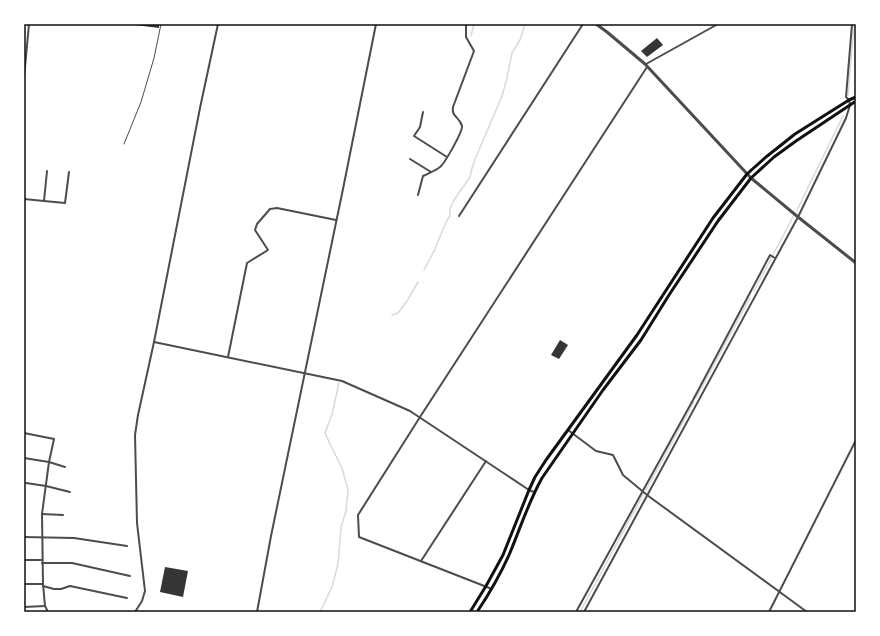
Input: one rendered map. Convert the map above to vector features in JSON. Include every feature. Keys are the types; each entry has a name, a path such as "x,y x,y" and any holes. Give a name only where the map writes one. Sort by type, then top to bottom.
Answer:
{"main road":[{"path":"470,612 503,555 535,477 637,336 713,218 747,174 795,134 856,97"},
{"path":"477,612 492,589 508,556 534,492 542,478 572,434 641,340 718,221 751,178 774,157 856,101"}],"street":[{"path":"24,78 29,24"},
{"path":"135,612 142,601 145,591 137,523 135,435 218,24"},
{"path":"257,612 271,536 376,24"},
{"path":"418,195 423,176 441,167 462,127 460,121 455,117 452,111 474,51 466,37 466,24"},
{"path":"459,216 583,24"},
{"path":"596,24 646,66 751,178 856,263"},
{"path":"492,589 359,537 358,515 646,66 718,24"},
{"path":"584,612 798,217 846,118 850,104 846,97 852,24"},
{"path":"422,112 420,126 414,136 447,157"},
{"path":"410,159 431,172"},
{"path":"44,201 47,171"},
{"path":"24,199 65,204 69,172"},
{"path":"228,357 247,263 268,250 255,230 257,224 270,209 277,208 337,220"},
{"path":"576,612 770,255 775,258"},
{"path":"154,342 305,372 342,381 410,411 534,492"},
{"path":"568,430 596,451 613,455 623,475 642,491 807,612"},
{"path":"24,433 54,439 49,462 42,514 43,585 45,606 48,612"},
{"path":"769,612 856,440"},
{"path":"24,458 49,462 65,467"},
{"path":"421,561 486,461"},
{"path":"26,483 70,492"},
{"path":"42,514 63,515"},
{"path":"24,537 80,539 127,546"},
{"path":"24,560 72,563 130,576"},
{"path":"24,584 43,585 54,589 61,589 70,586 127,598"},
{"path":"24,607 45,606"}],"lane":[{"path":"124,144 142,102 154,58 161,24"}],"building":[{"path":"159,24 159,28 135,25"},
{"path":"657,38 663,45 647,57 641,51"},
{"path":"560,340 568,345 559,359 551,355"},
{"path":"165,567 188,571 183,597 160,592"}],"waterway":[{"path":"471,36 474,24"},
{"path":"424,270 450,216 450,209 454,200 470,177 476,157 502,96 512,53 520,40 525,24"},
{"path":"848,95 854,24"},
{"path":"797,210 843,116"},
{"path":"754,291 794,215"},
{"path":"392,315 398,313 418,282"},
{"path":"696,398 750,298"},
{"path":"320,612 332,587 338,564 341,527 346,511 348,490 342,468 325,433 332,414 339,383"},
{"path":"646,490 694,402"},
{"path":"580,612 643,495"}]}
